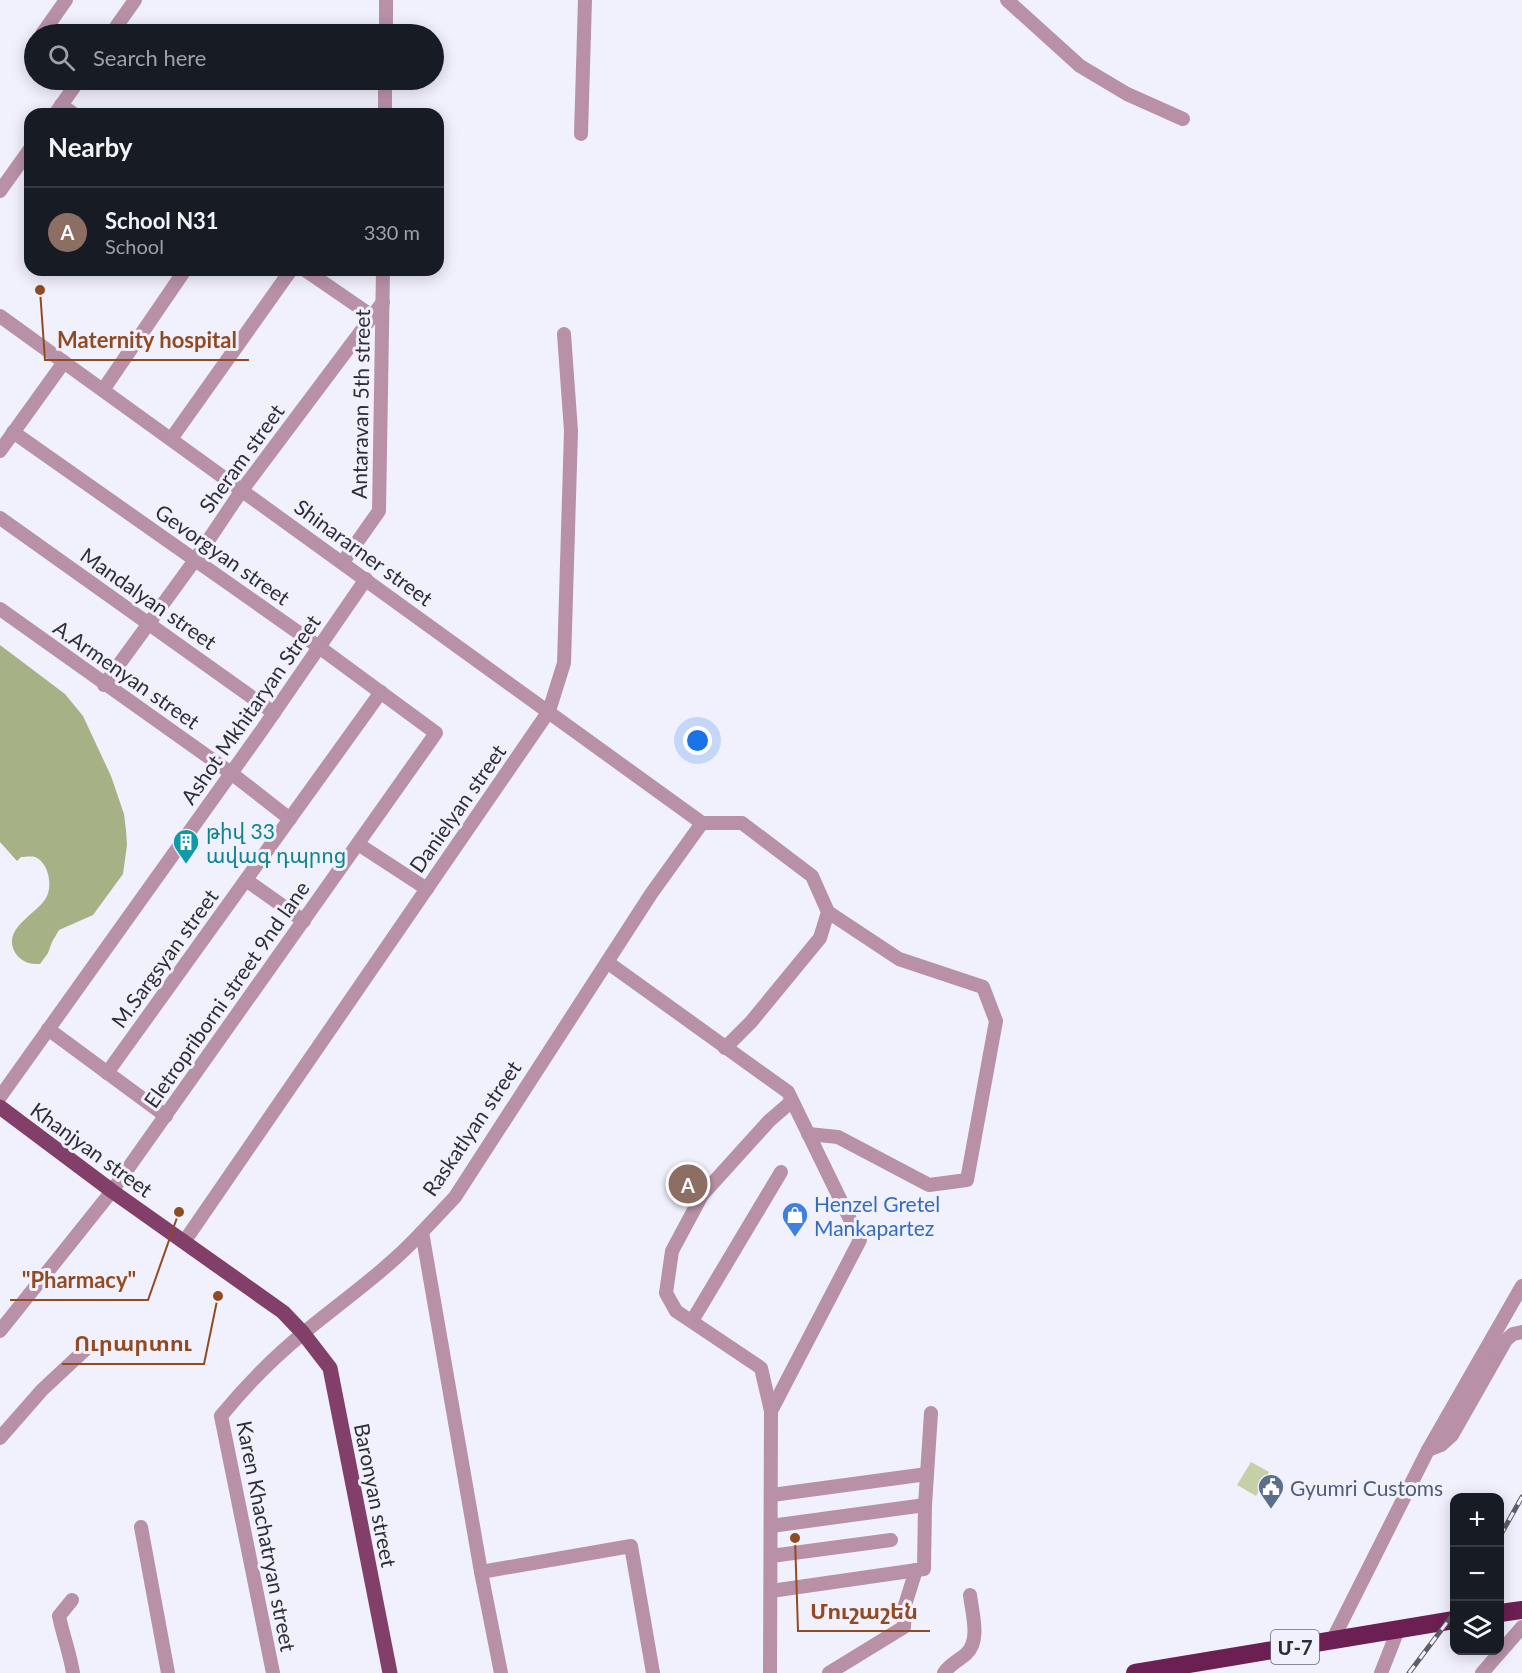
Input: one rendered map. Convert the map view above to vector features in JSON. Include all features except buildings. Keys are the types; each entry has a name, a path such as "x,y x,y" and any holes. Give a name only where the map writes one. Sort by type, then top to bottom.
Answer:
{"highway":[{"path":"1504,1612 1522,1610"},
{"name":"Մ-7","path":"1135,1673 1450,1621"}],"main road":[{"name":"Khanjyan street","path":"0,1107 112,1191 283,1312 303,1333"},
{"name":"Baronyan street","path":"303,1333 330,1368 390,1673"}],"street":[{"path":"49,24 66,0"},
{"path":"118,24 135,0"},
{"path":"386,24 387,0"},
{"path":"580,134 585,0"},
{"path":"1007,0 1080,66 1127,94 1183,119"},
{"path":"59,108 72,90"},
{"path":"385,108 386,90"},
{"path":"0,191 24,157"},
{"path":"103,390 181,276"},
{"path":"171,439 287,276"},
{"path":"314,276 372,316"},
{"name":"Antaravan 5th street","path":"343,562 379,510 383,276"},
{"name":"Sheram street","path":"104,685 195,560 242,490 383,302"},
{"name":"Shinararner street","path":"0,316 702,823"},
{"name":"Danielyan street","path":"184,1242 549,711 564,663 571,431 564,334"},
{"path":"0,451 64,362"},
{"name":"Gevorgyan street","path":"13,432 319,647 436,733"},
{"name":"Mandalyan street","path":"0,518 274,713"},
{"name":"Ashot Mkhitaryan Street","path":"0,1097 274,713 366,579"},
{"name":"A.Armenyan street","path":"0,609 231,773 290,819"},
{"name":"M.Sargsyan street","path":"107,1073 381,692"},
{"name":"Eletropriborni street 9nd lane","path":"0,1331 112,1191 436,733"},
{"path":"702,823 742,823 812,876 828,912 899,959 983,987 996,1021 967,1180 930,1185 838,1137 808,1134"},
{"name":"Raskatlyan street","path":"303,1333 404,1251 455,1197 651,894 702,823"},
{"path":"358,844 427,889"},
{"path":"246,880 304,921"},
{"path":"725,1047 751,1022 820,938 828,912"},
{"path":"607,962 788,1092 860,1240 771,1411"},
{"path":"48,1029 166,1116"},
{"path":"770,1673 771,1411 761,1368 676,1311 666,1293 672,1251 702,1195 769,1121 792,1101"},
{"path":"692,1321 781,1172"},
{"path":"422,1232 481,1572 501,1673"},
{"path":"1332,1641 1428,1450 1522,1286"},
{"path":"1428,1450 1441,1445 1452,1435 1506,1340 1513,1334 1522,1332"},
{"name":"Karen Khachatryan street","path":"273,1673 221,1416 249,1382 303,1333"},
{"path":"0,1438 42,1390 87,1348"},
{"path":"771,1591 924,1569 925,1505 931,1413"},
{"path":"772,1495 927,1474"},
{"path":"771,1526 925,1505"},
{"path":"141,1527 168,1673"},
{"path":"771,1556 891,1540"},
{"path":"481,1572 632,1546 653,1673"},
{"path":"829,1673 904,1627 905,1605 916,1570"},
{"path":"944,1673 973,1646 970,1595"},
{"path":"72,1600 59,1616 70,1653 73,1673"},
{"path":"1482,1673 1522,1627"},
{"path":"1381,1673 1398,1630"}],"green space":[{"path":"0,645 65,694 83,716 111,776 124,814 127,845 123,874 93,915 59,930 40,964 21,959 12,945 13,937 21,923 46,898 49,881 44,864 40,860 35,857 21,857 17,861 0,842"},
{"path":"1251,1462 1269,1472 1256,1496 1237,1485"}],"railway":[{"path":"1504,1529 1522,1497"},
{"path":"1409,1673 1450,1618"}],"place":[{"name":"Maternity hospital","path":"40,290"},
{"name":"թիվ 33 ավագ դպրոց","path":"186,865"},
{"name":"School N31","path":"688,1184"},
{"name":"\"Pharmacy\"","path":"179,1212"},
{"name":"Henzel Gretel Mankapartez","path":"795,1238"},
{"name":"Ուրարտու","path":"218,1296"},
{"name":"Gyumri Customs","path":"1271,1510"},
{"name":"Մուշաշեն","path":"795,1538"}]}
